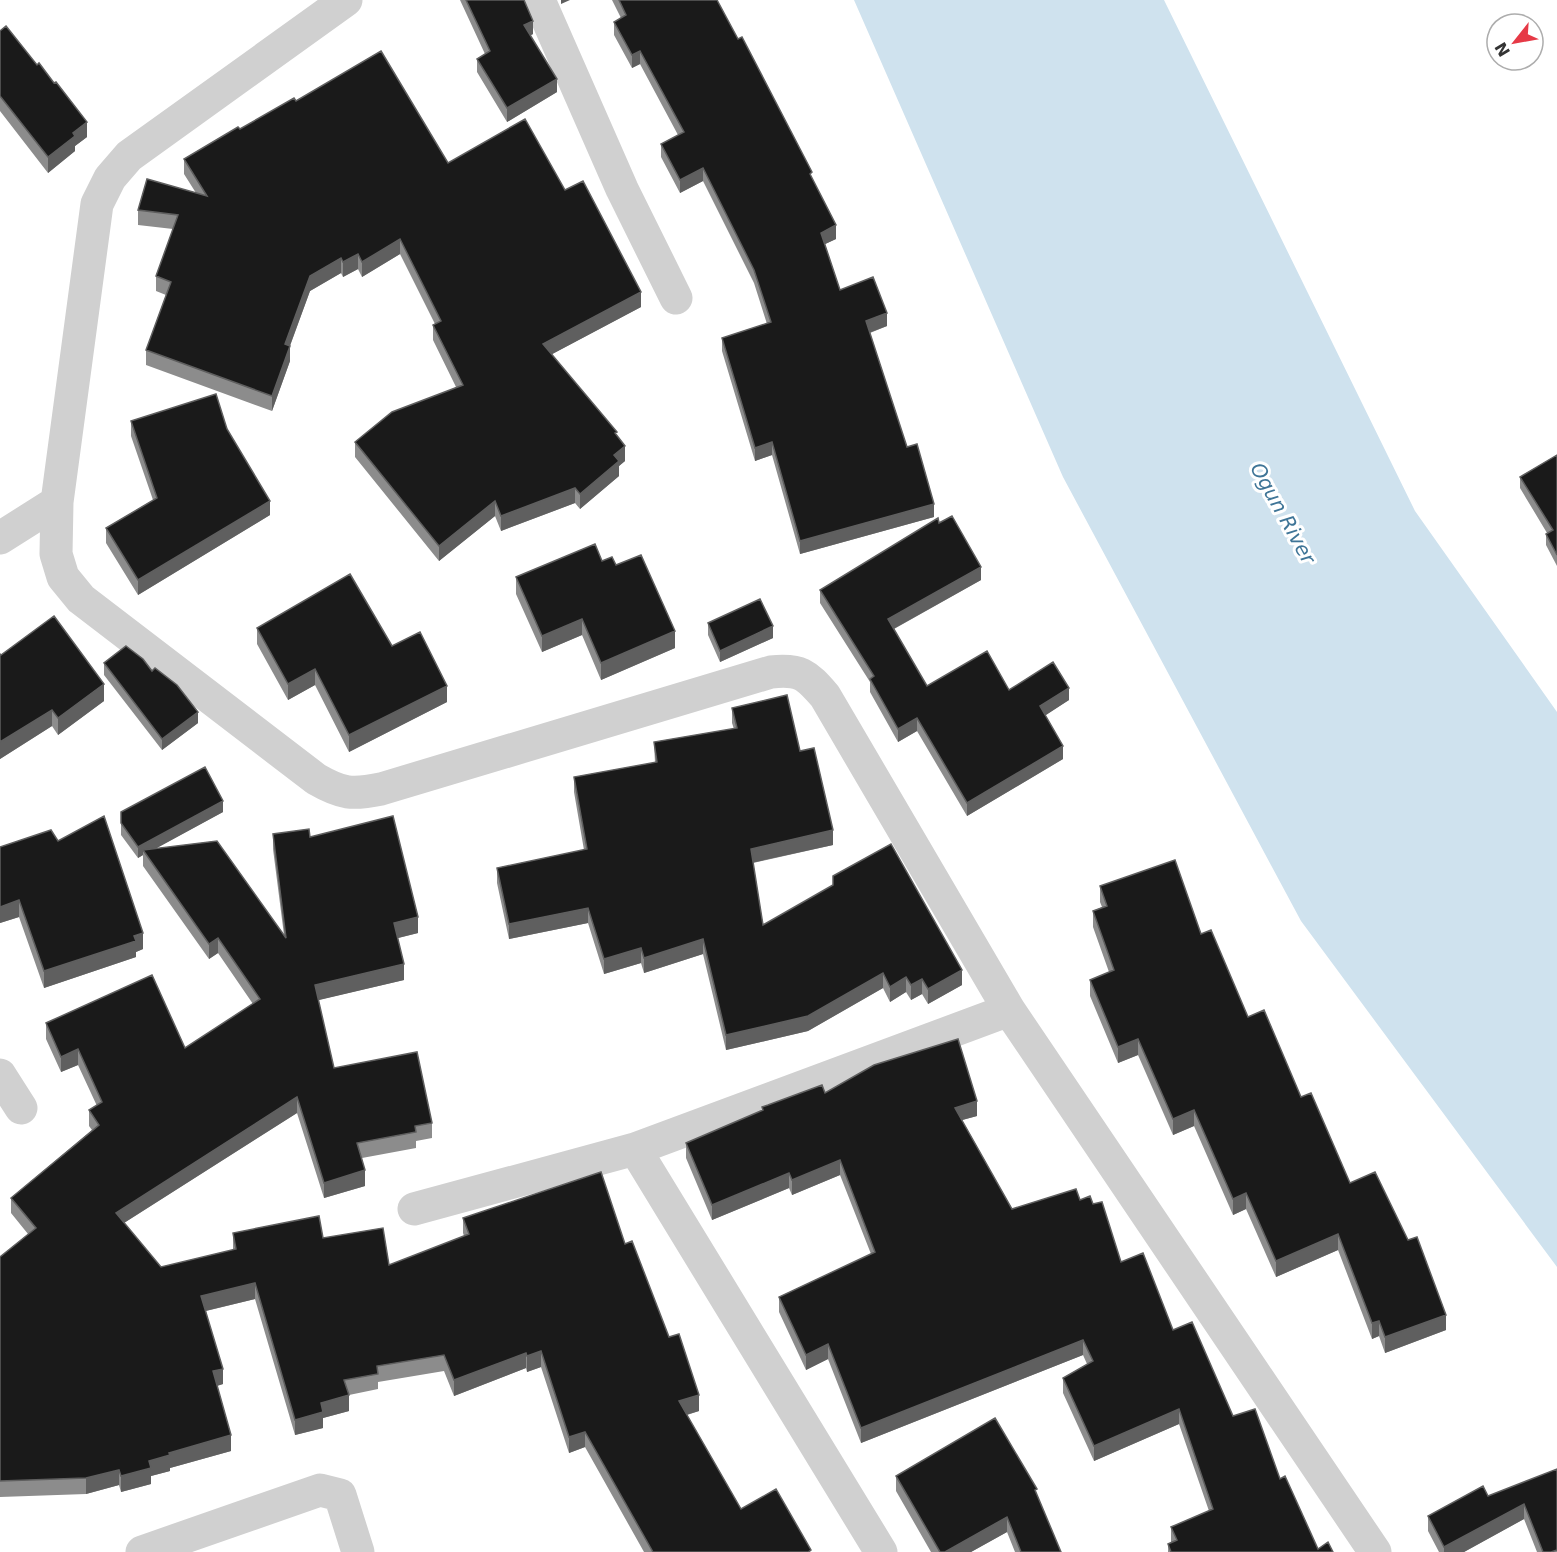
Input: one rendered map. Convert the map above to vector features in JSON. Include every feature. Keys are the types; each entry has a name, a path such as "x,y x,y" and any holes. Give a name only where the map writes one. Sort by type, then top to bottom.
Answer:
{"street":[{"path":"346,0 129,156 110,178 97,204 57,502 56,554 63,577 81,599 316,779 334,790 354,794 381,789 771,672 790,670 810,678 825,696 1009,1010 1375,1552"},
{"path":"539,0 622,189 676,298"},
{"path":"0,538 57,502"},
{"path":"414,1209 635,1149 1009,1010"},
{"path":"0,1075 21,1108"},
{"path":"635,1149 881,1552"},
{"path":"142,1552 320,1490 340,1495 358,1552"}],"water":[{"name":"Ogun River","path":"854,0 1164,0 1415,511 1557,712 1557,1267 1301,921 1063,477"}],"building":[{"path":"466,0 524,0 533,21 524,25 557,79 507,108 477,59 490,51"},
{"path":"619,0 717,0 738,39 742,37 812,172 810,174 836,225 821,233 840,290 873,277 887,313 866,321 907,447 917,444 934,504 800,541 772,442 755,448 722,338 771,322 754,270 703,168 680,180 661,144 684,132 640,51 632,55 614,22 626,15"},
{"path":"6,26 37,65 39,63 54,83 56,82 87,122 73,133 75,136 48,157 0,96 0,31"},
{"path":"381,51 448,163 525,119 565,190 583,181 641,292 543,344 617,432 615,433 625,446 614,455 619,461 580,494 575,488 501,516 495,501 439,546 355,442 392,412 463,385 433,325 441,321 400,239 362,262 358,254 343,262 341,258 310,276 285,344 290,346 272,396 146,350 171,282 156,276 178,215 138,210 147,179 207,196 184,159 294,98 296,101"},
{"path":"216,394 227,429 270,501 138,580 106,528 157,498 131,421"},
{"path":"1557,455 1557,555 1546,534 1553,530 1520,477"},
{"path":"952,516 981,567 888,619 927,686 987,651 1009,690 1053,662 1069,688 1040,706 1063,746 967,803 917,718 898,729 870,679 874,676 820,590 938,518 939,523"},
{"path":"595,544 602,561 612,557 616,565 641,555 675,631 601,663 582,619 542,636 516,577"},
{"path":"350,574 392,646 420,632 447,686 349,735 315,669 288,684 257,628"},
{"path":"760,599 773,626 720,651 708,623"},
{"path":"54,616 104,684 58,718 52,710 0,742 0,654"},
{"path":"126,646 143,659 152,671 155,668 177,685 198,712 162,739 104,663"},
{"path":"787,695 800,751 814,748 833,830 751,849 763,925 833,885 833,876 891,844 962,970 928,989 922,979 911,985 906,977 890,987 883,973 808,1016 726,1035 703,939 644,958 641,948 604,959 588,908 509,924 497,868 587,849 574,777 657,762 654,742 737,728 732,708"},
{"path":"205,767 223,801 138,847 121,823 121,812"},
{"path":"104,816 143,933 134,936 136,941 44,971 19,900 0,907 0,847 51,830 58,841"},
{"path":"393,816 418,917 394,923 404,964 315,985 334,1068 417,1052 432,1123 415,1126 416,1132 357,1143 365,1170 324,1183 297,1097 116,1213 161,1267 236,1249 233,1233 319,1216 323,1238 383,1228 389,1265 469,1234 463,1218 601,1172 625,1244 632,1241 669,1337 679,1334 699,1395 679,1401 741,1509 776,1489 811,1550 808,1552 653,1552 585,1432 569,1437 541,1351 527,1356 526,1353 454,1380 444,1355 377,1366 378,1374 344,1380 349,1395 321,1403 323,1412 295,1420 255,1283 201,1296 223,1369 213,1371 231,1435 169,1453 170,1455 149,1461 151,1468 121,1476 119,1470 86,1478 0,1481 0,1257 36,1228 11,1198 99,1125 89,1110 102,1102 78,1049 61,1057 46,1023 152,975 185,1048 260,999 218,938 209,944 143,850 217,841 286,938 273,834 309,829 310,837"},
{"path":"1175,860 1201,934 1211,930 1248,1017 1264,1010 1301,1097 1311,1093 1350,1183 1375,1172 1408,1240 1417,1237 1446,1315 1385,1337 1379,1321 1372,1323 1338,1234 1276,1261 1246,1193 1233,1199 1194,1110 1173,1119 1138,1039 1118,1047 1090,980 1114,970 1093,911 1107,906 1100,886"},
{"path":"958,1039 977,1101 955,1108 1012,1209 1076,1189 1080,1200 1090,1196 1093,1204 1102,1202 1121,1262 1143,1253 1173,1330 1192,1322 1233,1416 1255,1409 1280,1479 1285,1476 1318,1549 1328,1542 1333,1552 1171,1552 1168,1544 1177,1540 1171,1527 1213,1509 1179,1409 1094,1446 1063,1378 1093,1361 1083,1340 861,1428 828,1344 806,1355 779,1297 875,1252 840,1160 792,1180 789,1173 712,1205 686,1143 763,1110 762,1107 822,1085 825,1093 874,1065"},
{"path":"995,1418 1037,1489 1035,1490 1061,1552 1021,1552 1007,1517 945,1552 940,1552 896,1476"},
{"path":"1557,1469 1557,1550 1543,1552 1524,1504 1444,1547 1428,1516 1483,1486 1488,1496"}]}
